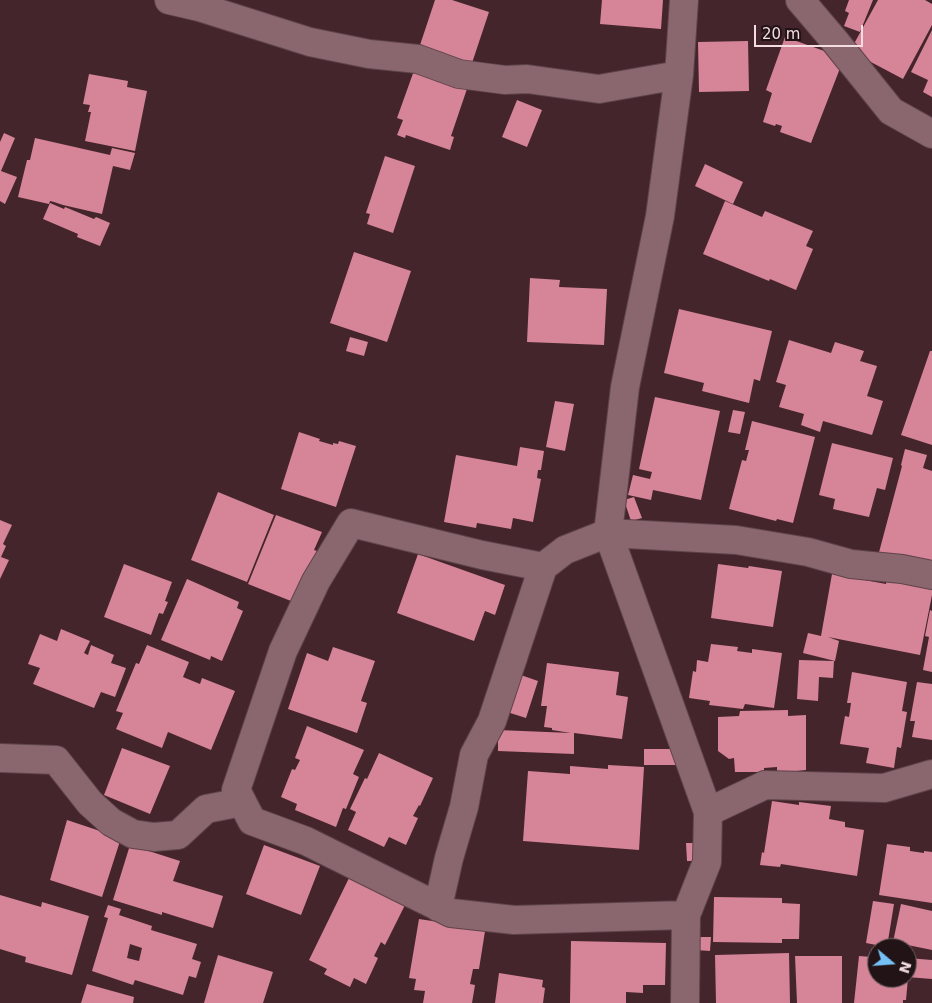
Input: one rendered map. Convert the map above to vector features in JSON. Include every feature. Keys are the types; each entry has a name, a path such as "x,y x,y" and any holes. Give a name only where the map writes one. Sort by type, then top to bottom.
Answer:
{"street":[{"path":"169,0 199,7 310,42 369,54 418,59 459,74 505,80 527,79 600,89 680,75"},
{"path":"684,0 680,75 660,216 625,387 608,533 708,812 707,862 686,915 685,1003"},
{"path":"800,0 892,112 932,134"},
{"path":"542,567 482,555 351,523 316,581 283,651 236,790 252,821 306,841 451,914 514,920 686,915"},
{"path":"438,907 449,858 464,807 474,755 492,721 542,567 565,550 608,533 736,540 808,552 852,564 932,575"},
{"path":"0,758 56,760 90,802 111,822 133,834 154,837 178,835 206,809 242,802"},
{"path":"708,812 765,785 884,788 932,774"}],"building":[{"path":"435,0 452,0 489,12 471,66 443,57 444,53 420,45"},
{"path":"602,0 663,0 661,29 600,24"},
{"path":"849,0 873,0 860,32 844,26 849,13 845,11"},
{"path":"878,0 925,0 932,4 932,25 903,79 850,51"},
{"path":"932,30 932,97 923,92 928,80 911,72"},
{"path":"785,37 844,58 811,143 780,132 782,126 763,122 772,93 766,90"},
{"path":"748,41 749,91 699,92 698,42"},
{"path":"416,65 469,83 451,136 454,137 450,150 406,135 405,138 397,135 403,120 397,118"},
{"path":"89,74 128,81 127,87 147,91 135,151 85,141 91,112 88,112 90,105 83,104"},
{"path":"517,100 542,110 527,147 502,137"},
{"path":"4,133 15,138 1,171 17,177 5,204 0,201 0,142"},
{"path":"35,138 110,155 112,148 135,153 130,170 113,166 102,214 50,201 49,204 18,197 27,160 30,160"},
{"path":"385,156 415,166 393,233 367,224 370,214 366,213"},
{"path":"705,164 743,182 733,204 695,186"},
{"path":"725,201 762,217 765,211 813,231 806,246 813,249 796,290 703,254"},
{"path":"50,203 110,223 100,246 77,237 78,234 43,219"},
{"path":"354,252 411,271 387,342 330,323"},
{"path":"530,278 560,280 559,287 607,289 604,345 527,342"},
{"path":"679,309 772,331 760,381 754,379 749,403 702,391 704,383 664,373"},
{"path":"350,337 368,342 364,356 346,351"},
{"path":"789,340 831,353 835,342 864,351 860,361 877,366 867,396 883,401 872,435 823,421 820,432 801,425 804,414 779,407 786,385 776,382"},
{"path":"930,351 932,351 932,445 901,435"},
{"path":"655,397 720,411 701,500 653,490 651,500 628,495 633,475 650,479 652,472 639,469"},
{"path":"555,401 574,404 565,451 546,447"},
{"path":"733,410 745,412 740,434 728,432"},
{"path":"752,421 815,437 793,523 777,519 776,521 729,509 742,460 746,461 749,450 745,450"},
{"path":"299,432 333,445 333,443 338,444 339,441 356,446 336,507 281,489"},
{"path":"832,443 893,458 885,490 877,488 869,517 833,509 835,499 819,495"},
{"path":"520,447 544,451 541,470 538,470 537,478 541,479 533,522 513,518 511,529 477,523 476,528 444,522 456,455 517,466"},
{"path":"905,449 927,455 923,468 932,471 932,571 878,556"},
{"path":"218,492 274,515 247,582 191,560"},
{"path":"634,497 642,518 631,521 624,500"},
{"path":"276,515 322,532 314,550 317,551 296,603 248,584"},
{"path":"0,520 12,525 3,544 6,546 1,557 9,560 0,579"},
{"path":"418,554 505,585 495,615 485,611 474,641 397,613"},
{"path":"124,564 172,582 165,601 168,602 163,614 159,613 151,635 104,617"},
{"path":"718,564 782,571 773,627 711,618"},
{"path":"832,574 886,584 888,574 932,582 932,595 920,655 828,637 839,641 835,661 803,653 808,633 821,636"},
{"path":"187,579 239,602 237,608 243,611 222,661 211,656 210,660 161,640"},
{"path":"930,610 932,611 932,672 923,670 929,637 925,636"},
{"path":"61,629 90,641 84,653 88,655 91,645 114,655 111,663 126,668 115,697 101,692 94,708 33,684 40,668 28,664 40,634 57,641"},
{"path":"711,644 738,647 737,651 752,653 752,649 782,653 774,708 745,704 743,709 709,705 710,701 689,698 693,671 696,672 697,660 708,662"},
{"path":"147,645 189,662 183,677 200,684 202,678 235,691 211,750 168,732 162,748 116,729 123,713 116,711 136,663 139,664"},
{"path":"333,647 375,661 361,701 367,703 357,733 288,709 307,653 328,661"},
{"path":"799,660 834,661 833,678 819,677 818,701 797,699"},
{"path":"547,663 619,672 616,695 628,697 622,739 574,733 574,754 498,751 498,730 571,733 544,727 547,706 541,706"},
{"path":"852,672 907,682 902,711 907,712 901,748 897,747 894,768 866,763 869,748 840,744 845,716 849,717 851,703 847,703"},
{"path":"518,674 538,681 526,718 507,712"},
{"path":"917,682 932,684 932,740 912,737 915,721 910,721"},
{"path":"788,710 788,716 806,715 806,770 777,773 777,767 764,768 764,772 735,772 734,758 729,759 718,751 718,717 739,716 740,711"},
{"path":"307,726 364,750 353,774 359,777 346,809 343,808 336,827 295,810 297,804 281,797 292,769 295,770 300,760 295,758"},
{"path":"122,748 170,766 150,814 104,795"},
{"path":"644,749 679,749 678,765 644,765"},
{"path":"379,753 433,778 420,806 413,816 418,818 406,845 389,837 384,847 348,830 356,812 350,809"},
{"path":"608,765 644,767 639,850 523,841 528,771 570,774 570,766 608,769"},
{"path":"772,801 799,805 799,802 831,806 829,819 845,822 845,827 864,830 857,876 781,864 780,867 760,865 762,852 764,853"},
{"path":"67,820 121,838 102,897 50,880"},
{"path":"686,843 695,843 696,861 687,861"},
{"path":"887,844 910,847 910,851 932,852 932,903 879,895"},
{"path":"130,845 180,861 173,881 223,896 213,928 162,912 162,915 113,900"},
{"path":"264,845 320,866 301,915 246,894"},
{"path":"349,878 405,905 385,945 381,942 374,956 378,958 366,984 354,978 350,987 324,974 327,969 309,960"},
{"path":"0,895 41,907 42,902 89,916 72,975 25,962 26,957 0,949"},
{"path":"714,897 782,898 782,903 800,904 799,939 782,939 782,943 713,942"},
{"path":"873,901 894,904 888,938 867,938 866,943"},
{"path":"901,904 932,911 932,950 917,947 917,938 894,938"},
{"path":"108,905 121,909 119,915 152,926 151,930 197,944 192,959 201,962 196,978 189,976 183,995 135,980 133,985 92,971 108,918 104,917","holes":["130,944 142,948 139,961 127,958"]},
{"path":"419,919 465,926 486,925 479,969 473,969 470,984 475,985 472,1003 423,1003 425,991 414,990 416,979 409,978"},
{"path":"696,937 711,937 710,951 695,950"},
{"path":"571,941 666,943 665,985 643,985 643,993 626,992 626,1003 570,1003"},
{"path":"789,953 790,1003 716,1003 715,955"},
{"path":"218,955 273,972 263,1003 204,1003"},
{"path":"795,956 842,956 842,1003 797,1003"},
{"path":"859,956 867,957 867,988 907,988 906,1000 903,1000 903,1003 854,1003"},
{"path":"917,959 932,960 932,979 917,978"},
{"path":"499,973 543,980 542,987 545,988 543,1003 495,1003"},
{"path":"87,984 134,997 133,1003 81,1003"}]}
